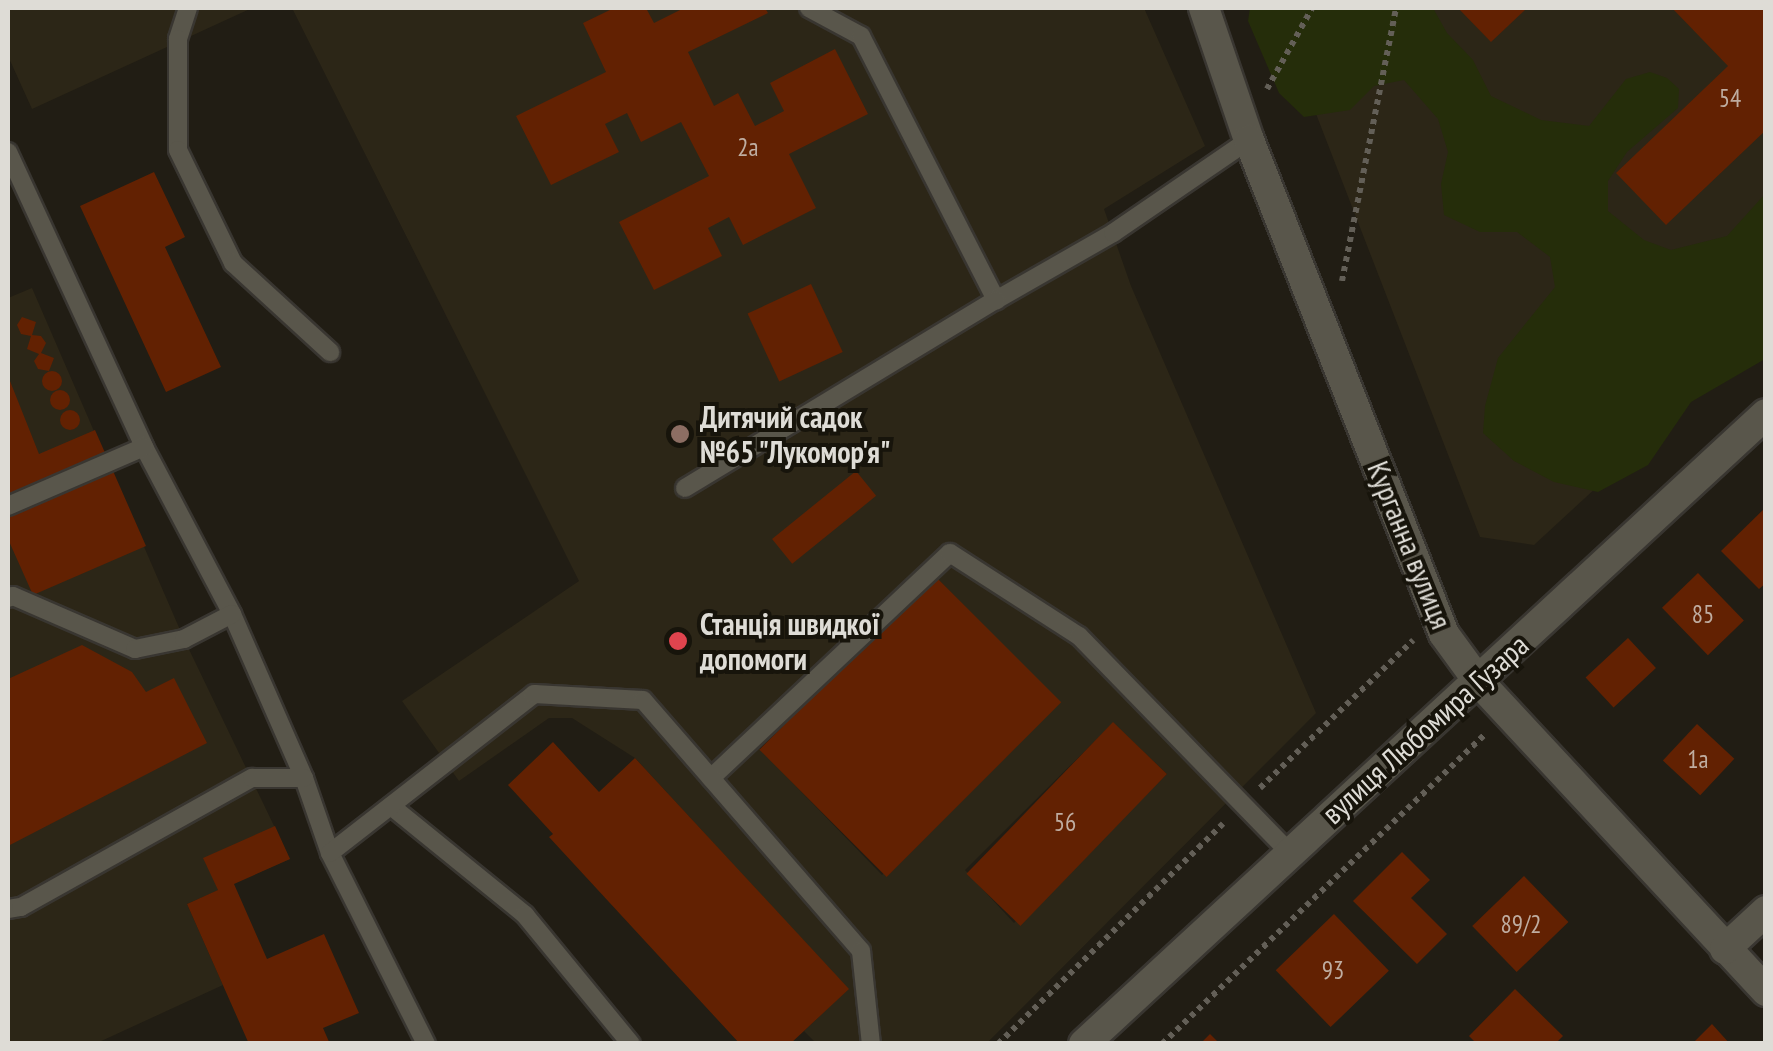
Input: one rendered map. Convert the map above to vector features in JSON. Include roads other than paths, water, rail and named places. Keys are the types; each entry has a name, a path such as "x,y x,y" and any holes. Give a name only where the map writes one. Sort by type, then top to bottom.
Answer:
{"street":[{"name":"Курганна вулиця","path":"1204,8 1248,140 1444,634 1507,714 1766,991"},
{"name":"вулиця Любомира Гузара","path":"1084,1044 1288,851 1479,682 1766,414"},
{"path":"1725,949 1766,911"}],"lane":[{"path":"188,8 178,38 178,150 233,263 330,352"},
{"path":"809,8 861,36 996,300"},
{"path":"685,488 1113,233 1248,140"},
{"path":"8,152 144,448 232,614 304,778 330,853 426,1044"},
{"path":"8,506 144,448"},
{"path":"711,778 950,552 1080,636 1288,851"},
{"path":"8,598 13,596 135,650 184,639 232,614"},
{"path":"330,853 534,694 644,700 861,950 871,1044"},
{"path":"8,909 22,907 252,778 304,778"},
{"path":"391,806 526,914 631,1044"}],"place":[{"name":"Дитячий садок №65 \"Лукомор'я\"","path":"680,434"},
{"name":"Станція швидкої допомоги","path":"678,641"}]}
